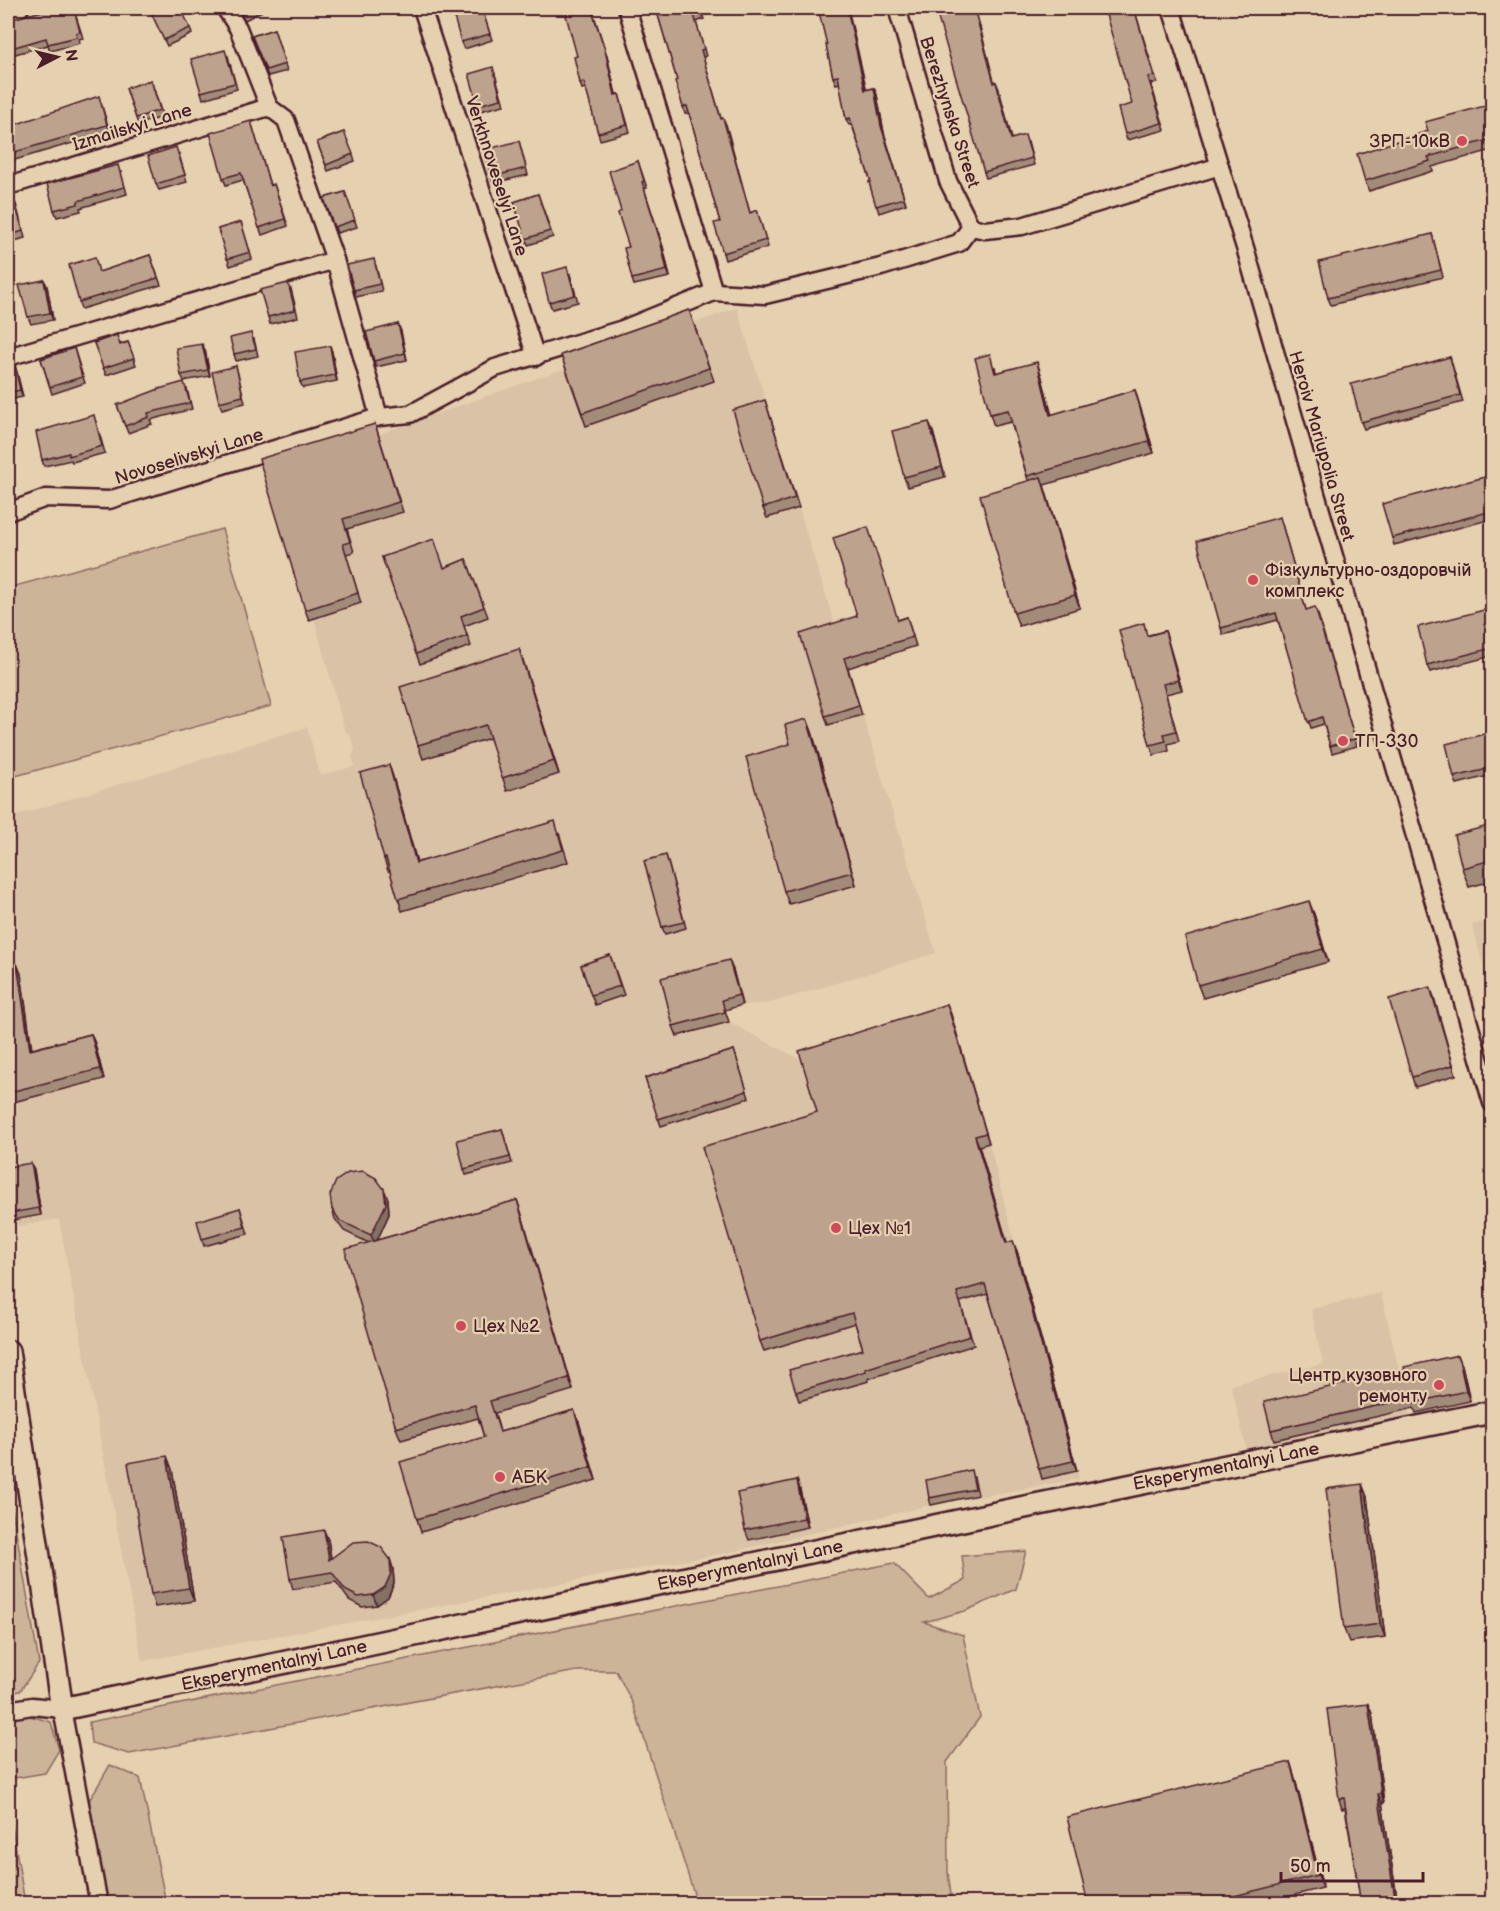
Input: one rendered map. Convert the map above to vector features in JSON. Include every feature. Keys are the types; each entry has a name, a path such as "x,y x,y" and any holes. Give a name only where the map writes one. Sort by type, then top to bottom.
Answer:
{"street":[{"path":"8,11 20,8"},
{"path":"225,8 238,28 269,107 286,120 335,260 379,417"},
{"name":"Verkhnoveselyi Lane","path":"422,8 536,357"},
{"path":"627,8 714,292 765,295 881,267 959,243 971,227 985,230 1022,226 1220,166"},
{"name":"Berezhynska Street","path":"897,8 948,182 971,227"},
{"name":"Heroiv Mariupolia Street","path":"1171,8 1220,166 1492,1103"},
{"name":"Izmailskyi Lane","path":"8,186 269,107"},
{"path":"8,357 335,260"},
{"name":"Novoselivskyi Lane","path":"8,512 46,498 109,500 379,417 410,414 495,368 623,329 714,292"},
{"path":"8,1351 62,1709 99,1904"},
{"name":"Eksperymentalnyi Lane","path":"8,1710 32,1706 62,1709 1009,1510 1492,1412"}],"shaded area":[{"path":"737,308 936,953 770,1003 742,1005 726,1010 729,1022 803,1061 951,1014 989,1143 1043,1353 1079,1479 931,1505 731,1552 142,1661 59,1219 19,1226 13,1220 8,1194 8,818 307,727 320,776 355,766 352,757 355,750 351,736 345,731 314,618 309,620 263,469 379,434"},
{"path":"222,529 271,706 8,778 8,588"},
{"path":"1492,920 1492,995 1472,925"},
{"path":"1381,1293 1411,1422 1249,1459 1231,1385 1323,1364 1311,1309"},
{"path":"8,1485 39,1663 20,1691 8,1693"},
{"path":"1026,1551 1016,1589 965,1611 924,1622 963,1635 980,1717 947,1762 948,1872 952,1903 697,1903 633,1704 616,1671 577,1671 129,1754 91,1743 89,1722 894,1563 929,1599 965,1580 962,1556"},
{"path":"26,1715 51,1722 59,1750 45,1773 8,1779 8,1717"},
{"path":"110,1765 140,1778 166,1903 105,1903 86,1806"},
{"path":"8,1809 10,1814 25,1903 8,1903"}],"building":[{"path":"54,8 74,9 80,32 76,33 77,37 48,44 46,38 8,49 8,20"},
{"path":"149,8 181,8 190,28 164,40"},
{"path":"239,8 254,8 243,13"},
{"path":"564,8 591,8 605,50 615,95 619,94 627,125 598,133 584,82 580,83 574,57 577,56"},
{"path":"656,8 700,8 701,13 694,15 704,49 701,50 750,213 757,210 766,240 723,253 714,223 720,222 687,106 683,107 675,81 677,80"},
{"path":"818,8 847,8 865,90 874,88 881,126 904,198 876,206 869,182 871,182 850,118 846,119 838,76 833,77"},
{"path":"935,8 974,8 1011,139 1025,135 1032,158 984,172"},
{"path":"1104,8 1134,8 1154,76 1148,77 1162,123 1125,134 1118,108 1132,104"},
{"path":"482,9 490,34 461,42 454,17"},
{"path":"274,29 285,64 266,70 252,36"},
{"path":"225,50 235,83 201,92 191,59"},
{"path":"493,67 501,99 478,105 469,74"},
{"path":"151,80 160,110 136,118 126,88"},
{"path":"99,96 107,125 8,154 8,127"},
{"path":"1492,104 1492,139 1428,157 1430,161 1365,181 1357,154 1428,131 1425,122"},
{"path":"251,121 270,186 274,184 285,219 259,228 241,173 223,178 210,133"},
{"path":"344,132 353,154 326,165 317,142"},
{"path":"519,141 526,168 491,177 484,150"},
{"path":"176,147 185,175 156,184 148,156"},
{"path":"638,161 667,270 632,279 624,248 629,247 618,213 621,211 609,171"},
{"path":"118,165 124,187 54,210 47,184"},
{"path":"345,192 355,220 334,227 324,198"},
{"path":"538,194 550,231 525,239 514,202"},
{"path":"13,197 23,231 8,236 8,199"},
{"path":"241,222 250,252 227,259 218,229"},
{"path":"1432,234 1441,270 1328,298 1319,262"},
{"path":"150,255 158,278 79,302 69,265 95,257 99,272"},
{"path":"374,259 380,284 354,290 347,265"},
{"path":"567,267 575,295 549,302 542,274"},
{"path":"44,280 50,313 28,317 19,285"},
{"path":"288,283 295,310 268,317 260,290"},
{"path":"689,310 709,368 582,413 561,355"},
{"path":"398,324 405,353 374,361 366,332"},
{"path":"251,333 256,349 234,354 230,338"},
{"path":"117,335 120,345 128,342 134,358 103,368 94,343"},
{"path":"202,344 208,370 181,375 176,348"},
{"path":"330,346 335,375 300,382 295,352"},
{"path":"74,348 82,377 50,387 41,359"},
{"path":"990,354 995,373 1037,362 1050,415 1135,390 1149,441 1027,476 1008,410 990,414 975,358"},
{"path":"1450,357 1460,395 1361,422 1351,384"},
{"path":"15,366 20,390 8,393 8,367"},
{"path":"236,366 243,396 219,402 212,372"},
{"path":"184,382 190,403 148,413 149,417 125,426 117,405"},
{"path":"765,400 795,498 763,508 733,410"},
{"path":"94,415 102,446 69,456 69,453 42,460 36,432"},
{"path":"929,422 942,467 904,477 892,431"},
{"path":"375,424 399,502 343,519 350,542 343,544 358,593 305,610 259,459"},
{"path":"1041,477 1075,595 1014,613 980,495"},
{"path":"1485,477 1492,511 1392,538 1382,504"},
{"path":"1280,517 1306,610 1315,607 1355,739 1330,746 1322,717 1308,722 1276,613 1221,628 1197,541"},
{"path":"868,527 898,620 907,617 913,637 844,658 859,705 825,716 800,634 857,616 833,538"},
{"path":"434,539 444,568 466,559 484,607 461,616 467,636 416,654 382,557"},
{"path":"1492,608 1492,648 1427,665 1418,627"},
{"path":"1144,623 1147,636 1165,631 1178,680 1163,684 1176,731 1164,734 1166,741 1150,745 1119,630"},
{"path":"519,649 554,761 502,778 486,725 418,745 400,687"},
{"path":"807,719 852,872 784,891 746,757 790,744 785,725"},
{"path":"1492,732 1492,768 1454,777 1446,744"},
{"path":"389,765 416,863 555,821 563,850 398,899 386,858 384,859 360,773"},
{"path":"1492,825 1492,860 1462,868 1454,835"},
{"path":"666,855 684,922 662,927 644,861"},
{"path":"1309,901 1323,949 1198,985 1185,937"},
{"path":"610,955 620,986 591,995 581,965"},
{"path":"729,960 739,995 722,1000 725,1012 673,1026 661,978"},
{"path":"17,964 30,1050 91,1034 100,1069 10,1092 8,1083 8,965"},
{"path":"1430,987 1453,1065 1412,1077 1389,999"},
{"path":"947,1004 986,1133 975,1136 1006,1243 1013,1241 1073,1461 1039,1469 985,1284 957,1292 970,1336 796,1392 789,1370 863,1349 852,1313 760,1341 702,1147 817,1112 799,1051"},
{"path":"734,1050 747,1091 658,1119 645,1078"},
{"path":"502,1129 510,1157 464,1169 457,1140"},
{"path":"31,1163 39,1208 11,1213 8,1167"},
{"path":"363,1171 376,1178 384,1189 386,1204 371,1235 340,1221 332,1209 330,1195 336,1181 348,1173"},
{"name":"Цех №2","path":"517,1200 569,1378 490,1401 500,1432 574,1410 591,1467 417,1519 400,1462 484,1437 475,1405 396,1428 346,1256 346,1249"},
{"path":"240,1208 245,1227 202,1239 197,1221"},
{"path":"1492,1343 1492,1371 1486,1345"},
{"path":"1458,1355 1466,1391 1412,1403 1411,1398 1271,1430 1264,1402 1405,1370 1404,1367"},
{"path":"167,1456 189,1588 151,1594 128,1463"},
{"path":"971,1470 975,1489 929,1498 926,1480"},
{"path":"797,1480 804,1518 745,1530 737,1493"},
{"path":"1362,1484 1380,1624 1344,1629 1326,1489"},
{"path":"324,1530 329,1560 353,1542 368,1541 381,1547 390,1559 391,1573 385,1587 373,1595 358,1597 345,1590 332,1572 290,1579 283,1537"},
{"path":"1368,1704 1381,1793 1378,1794 1396,1904 1361,1904 1344,1798 1339,1799 1327,1709"},
{"path":"1290,1762 1318,1875 1202,1904 1088,1904 1067,1817"}],"place":[{"name":"ЗРП-10кВ","path":"1462,141"},
{"name":"Фізкультурно-оздоровчій комплекс","path":"1253,580"},
{"name":"ТП-330","path":"1343,741"},
{"name":"Цех №1","path":"836,1228"},
{"name":"Цех №2","path":"461,1326"},
{"name":"Центр кузовного ремонту","path":"1439,1385"},
{"name":"АБК","path":"500,1477"}]}
